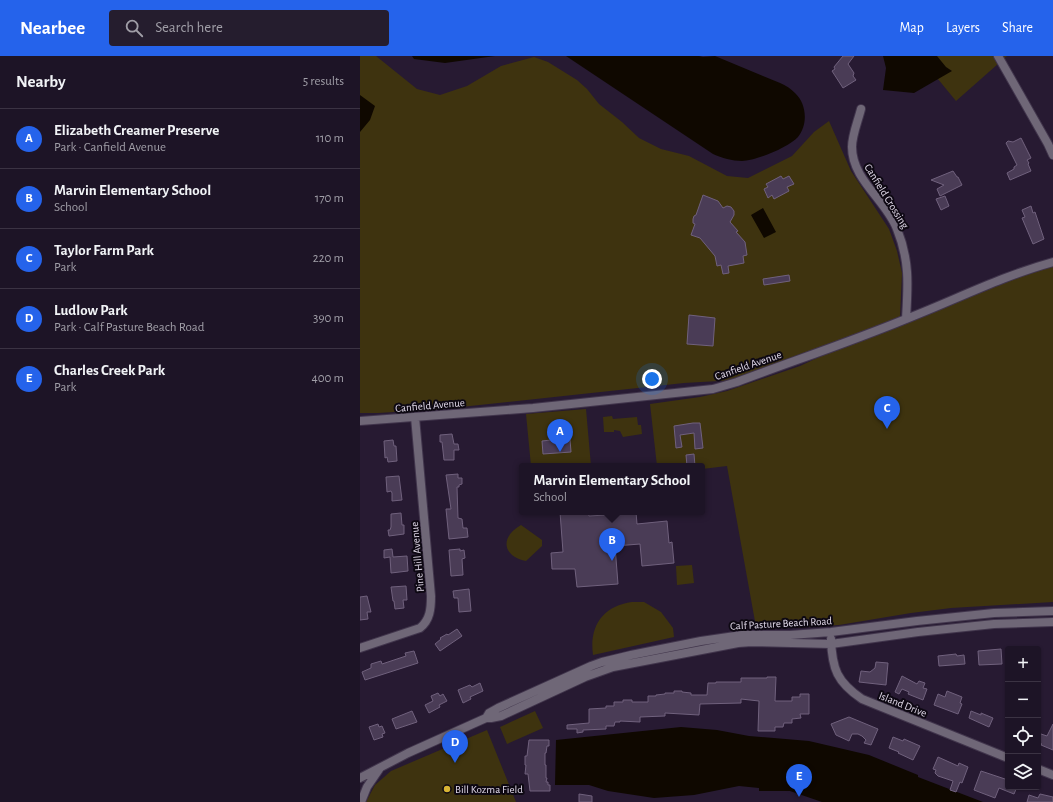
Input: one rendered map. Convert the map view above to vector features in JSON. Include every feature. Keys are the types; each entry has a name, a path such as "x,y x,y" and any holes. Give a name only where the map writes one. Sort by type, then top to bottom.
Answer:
{"street":[{"path":"998,56 1053,155"},
{"name":"Canfield Crossing","path":"861,108 852,146 853,161 897,227 905,251 908,278 906,319"},
{"name":"Canfield Avenue","path":"360,421 533,408 713,389 737,382 906,319 997,281 1053,262"},
{"name":"Pine Hill Avenue","path":"360,648 420,628 429,616 431,608 415,418"},
{"path":"1039,611 1039,623"},
{"name":"Calf Pasture Beach Road","path":"360,778 408,753 486,718 489,713 498,708 631,654 742,635 831,632 994,613 1053,611"},
{"path":"927,620 928,631"},
{"name":"Calf Pasture Beach Road","path":"592,670 738,643 831,644 994,624 1053,622"},
{"name":"Island Drive","path":"831,632 831,644 835,668 840,680 849,690 862,699 1005,757"},
{"path":"361,802 367,787 380,767"},
{"path":"1041,770 1053,774"}],"shaded area":[{"path":"360,56 376,56 417,89 440,95 467,86 501,66 534,57 548,62 577,80 587,89 599,104 639,138 661,149 689,156 727,176 748,178 792,156 814,132 829,121 851,171 889,229 897,251 902,273 900,317 792,360 736,380 684,383 442,409 360,413"},
{"path":"412,56 495,56 445,63 414,59"},
{"path":"566,56 715,56 788,87 802,103 805,121 798,137 780,149 755,159 742,161 723,158 713,154"},
{"path":"883,56 937,56 946,67 952,71 914,93 883,90 886,68"},
{"path":"919,56 1007,56 956,101"},
{"path":"360,95 375,106 370,120 360,132"},
{"path":"763,208 776,232 764,238 751,215"},
{"path":"1053,265 1053,602 951,608 839,625 794,628 756,627 727,466 705,469 705,463 657,463 650,404 700,397 727,391 800,366 909,315"},
{"path":"586,409 591,463 531,463 526,414"},
{"path":"612,416 613,419 637,417 638,425 641,425 642,434 623,437 620,431 614,430 614,432 604,432 603,417"},
{"path":"521,525 542,540 542,546 526,561 518,559 512,555 508,551 507,546 507,540 510,535"},
{"path":"692,565 694,583 677,585 676,566"},
{"path":"632,602 644,602 661,612 673,628 674,637 593,655 593,635 600,619 613,608"},
{"path":"535,711 543,728 507,744 500,727"},
{"path":"681,727 717,730 749,736 809,741 869,755 918,775 918,777 983,802 822,802 790,791 759,791 759,788 739,786 694,795 654,798 608,791 589,785 555,785 556,740"},
{"path":"487,730 516,802 366,802 375,785 391,771"}],"building":[{"path":"843,56 854,56 848,64 854,73 853,76 856,80 843,88 832,71 835,69 834,67"},
{"path":"1021,138 1031,158 1027,160 1031,171 1010,180 1007,173 1014,169 1017,165 1006,143 1008,141 1013,142"},
{"path":"953,171 962,185 940,196 937,189 944,185 931,180"},
{"path":"781,176 783,179 789,176 794,184 787,187 789,191 774,199 772,195 768,198 764,189 768,187 766,184"},
{"path":"703,195 718,201 723,208 727,206 731,207 734,211 734,215 730,222 745,242 747,255 743,256 744,263 728,266 729,273 723,274 721,265 717,266 715,256 700,238 691,235 695,224 693,223 693,219 696,215"},
{"path":"945,196 949,206 941,210 936,199"},
{"path":"1031,206 1033,213 1035,212 1044,239 1033,244 1022,218 1025,217 1022,210"},
{"path":"789,275 790,281 764,285 763,279"},
{"path":"689,315 715,318 713,346 687,344"},
{"path":"700,423 703,448 695,449 694,433 680,435 682,447 676,448 674,426"},
{"path":"452,434 454,444 458,444 459,450 454,450 454,460 444,460 440,435"},
{"path":"550,435 562,436 563,439 570,439 571,452 543,454 542,441 551,440"},
{"path":"393,440 394,446 396,446 397,461 388,462 387,457 385,458 384,441"},
{"path":"694,454 695,463 687,463 686,455"},
{"path":"458,474 458,478 462,478 462,484 457,487 458,518 462,519 463,528 467,528 468,537 449,539 446,509 451,509 446,475"},
{"path":"399,476 402,500 392,501 391,491 387,492 386,477"},
{"path":"401,513 402,525 404,525 404,534 389,536 388,530 390,530 391,527 391,514"},
{"path":"560,515 636,515 637,524 667,521 669,543 672,542 674,563 642,566 640,544 615,546 618,584 577,587 575,569 552,569 551,553 563,552"},
{"path":"392,549 393,557 407,556 408,571 391,573 390,557 384,558 384,550"},
{"path":"460,549 460,551 464,550 465,558 462,559 463,575 451,576 449,550"},
{"path":"406,586 407,600 403,600 404,608 395,609 391,587"},
{"path":"469,589 471,611 459,612 458,598 454,598 453,591"},
{"path":"367,596 371,612 367,612 368,619 360,620 360,597"},
{"path":"457,629 462,636 440,651 435,644 441,639 440,638"},
{"path":"1001,649 1002,664 979,665 978,651"},
{"path":"414,651 418,663 365,680 362,672 371,668 371,664 381,661 382,664 406,656 405,653"},
{"path":"956,654 957,656 964,655 965,664 939,666 938,656"},
{"path":"876,662 888,663 886,685 859,682 861,671 870,672 875,668"},
{"path":"902,676 917,684 919,681 925,683 923,688 927,689 923,700 908,694 909,692 902,689 899,694 895,692"},
{"path":"776,677 775,701 792,701 792,697 800,697 800,694 809,694 809,714 800,714 801,718 792,719 792,723 784,723 783,727 775,727 775,731 758,731 759,701 741,699 741,703 700,704 699,715 665,713 665,716 640,717 640,722 615,722 614,726 606,726 606,729 583,730 583,732 577,733 577,729 567,729 567,725 589,723 589,709 614,706 614,702 632,700 632,702 648,702 648,696 674,693 674,691 691,693 691,695 707,695 708,683 741,682 741,678"},
{"path":"480,683 483,691 470,697 471,699 463,703 458,690 470,685 472,687"},
{"path":"947,691 962,697 960,703 962,704 958,714 934,705 938,694 945,697"},
{"path":"438,693 440,696 443,694 447,701 429,713 425,705 433,701 431,696"},
{"path":"412,711 417,722 396,729 392,719"},
{"path":"971,711 993,718 989,727 969,718"},
{"path":"849,717 878,729 871,745 864,743 866,740 858,734 852,734 849,741 836,735 831,724"},
{"path":"378,724 379,727 382,726 385,733 382,734 383,737 374,740 369,727"},
{"path":"1053,724 1053,750 1041,745 1041,734 1047,736"},
{"path":"893,737 903,741 904,739 920,746 913,760 889,748"},
{"path":"529,740 549,740 549,746 547,746 545,753 545,765 547,778 546,782 550,785 550,791 530,791 528,774 525,774 525,756 527,756"},
{"path":"938,757 958,766 959,763 968,767 962,783 960,782 956,792 950,790 953,781 938,776 935,773 936,770 933,769"},
{"path":"981,771 1005,779 1005,790 1016,790 1014,794 999,788 995,798 974,790"},
{"path":"579,794 592,796 592,802 579,802"},
{"path":"1040,794 1053,797 1053,802 1027,802 1029,795 1038,798"}],"place":[{"name":"Taylor Farm Park","path":"887,429"},
{"name":"Elizabeth Creamer Preserve","path":"560,452"},
{"name":"Marvin Elementary School","path":"612,561"},
{"name":"Ludlow Park","path":"455,763"},
{"name":"Bill Kozma Field","path":"447,789"},
{"name":"Charles Creek Park","path":"799,797"}]}
